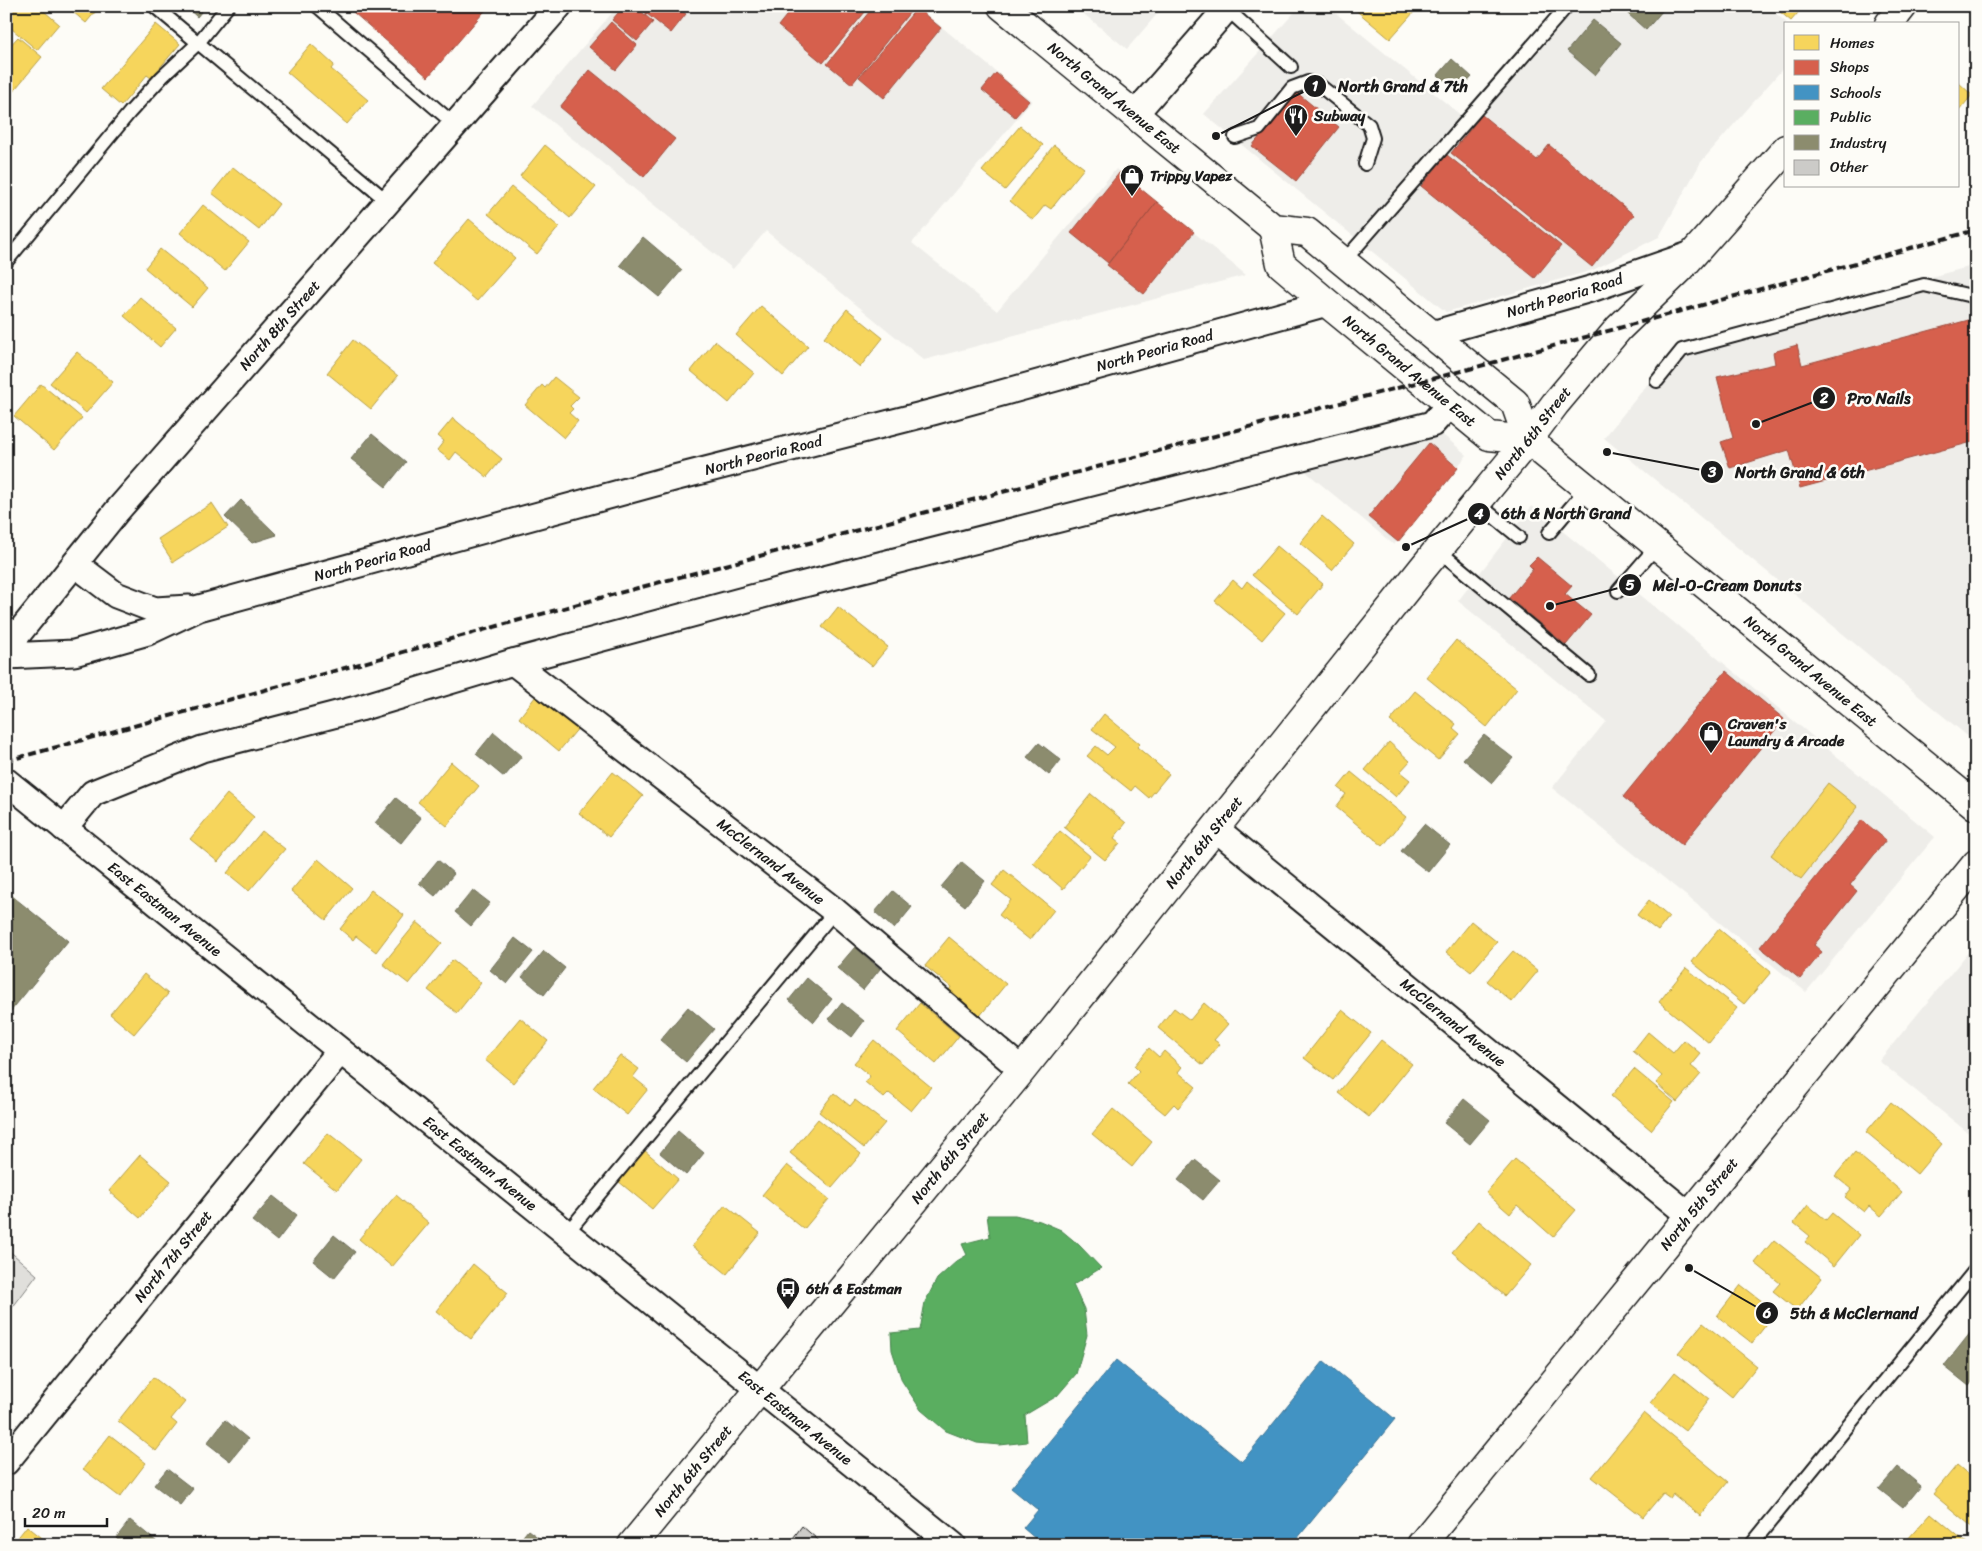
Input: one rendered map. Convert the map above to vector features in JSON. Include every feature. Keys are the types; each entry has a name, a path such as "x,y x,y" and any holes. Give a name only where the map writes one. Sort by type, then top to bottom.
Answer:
{"main road":[{"name":"North Grand Avenue East","path":"1002,6 1273,228 1281,264 1327,303 1489,436 1528,440 1976,806"},
{"path":"1891,22 1903,6"},
{"name":"North 6th Street","path":"632,1545 1022,1070 1555,404 1619,328 1695,253 1784,151"},
{"path":"1273,228 1307,232 1515,403 1528,440"},
{"name":"North 5th Street","path":"1421,1545 1976,864"}],"street":[{"name":"North 8th Street","path":"6,649 124,504 559,6"},
{"path":"1135,114 1228,8"},
{"name":"North Peoria Road","path":"1432,334 1594,288 1695,253"},
{"name":"North Peoria Road","path":"6,656 74,653 148,632 199,608 674,478 933,412 1327,303"},
{"path":"64,828 93,794 202,749 360,708 513,662 800,585 1432,424 1450,404"},
{"name":"North Peoria Road","path":"75,564 116,595 155,610 199,608"},
{"name":"McClernand Avenue","path":"513,662 835,911 1022,1070"},
{"name":"East Eastman Avenue","path":"9,788 64,828 953,1545"},
{"name":"McClernand Avenue","path":"1216,829 1690,1216"},
{"name":"North 7th Street","path":"6,1462 340,1051"}],"lane":[{"path":"154,6 387,201"},
{"path":"6,262 130,112 162,77 198,43 228,6"},
{"path":"317,6 454,124"},
{"path":"1344,261 1567,6"},
{"path":"1228,8 1291,67"},
{"path":"1235,138 1259,129 1292,88 1308,82 1319,85 1369,125 1373,138 1365,164"},
{"path":"1657,381 1682,350 1924,285 1976,297"},
{"path":"1549,533 1587,488"},
{"path":"1477,502 1519,536"},
{"path":"1618,591 1657,546"},
{"path":"1438,550 1589,675"},
{"path":"566,1234 835,911"},
{"path":"1750,1545 1976,1270"}],"shaded area":[{"path":"618,6 916,6 1032,101 912,243 997,311 1116,169 1246,275 924,360 766,231 733,269 532,106"},
{"path":"1074,6 1164,6 1127,49"},
{"path":"1300,6 1327,6 1463,117 1559,6 1767,6 1786,22 1784,22 1784,67 1701,162 1659,237 1593,270 1446,312 1204,114"},
{"path":"1976,265 1976,743 1604,438 1681,343"},
{"path":"1438,431 1467,455 1394,545 1299,466"},
{"path":"1532,506 1935,837 1806,992 1552,788 1606,721 1458,601"},
{"path":"1976,943 1976,1139 1879,1061"},
{"path":"6,1248 37,1275 6,1316"}],"building: Homes":[{"path":"6,6 38,6 59,24 37,50 6,24"},
{"path":"66,6 100,6 86,23"},
{"path":"1351,6 1407,6 1414,12 1390,39"},
{"path":"1773,6 1804,6 1791,21"},
{"path":"156,24 180,44 151,78 147,75 121,106 101,89"},
{"path":"18,37 42,57 11,94 6,90 6,50"},
{"path":"311,44 334,65 331,69 368,100 347,124 287,72"},
{"path":"1960,84 1972,95 1960,110"},
{"path":"1020,126 1043,145 1005,190 982,171"},
{"path":"545,145 596,187 570,218 520,176"},
{"path":"1054,145 1084,168 1051,209 1045,205 1033,220 1010,201"},
{"path":"233,167 279,204 259,230 212,193"},
{"path":"511,187 559,227 537,254 488,214"},
{"path":"203,205 249,242 225,271 180,233"},
{"path":"469,219 515,258 477,301 432,263"},
{"path":"160,249 208,288 192,307 145,268"},
{"path":"140,297 176,328 160,347 124,316"},
{"path":"761,306 808,346 783,376 736,335"},
{"path":"847,309 883,338 860,367 824,338"},
{"path":"353,340 398,376 371,409 327,373"},
{"path":"715,341 754,373 729,403 691,371"},
{"path":"77,352 113,382 86,413 50,383"},
{"path":"554,377 579,397 570,406 573,409 569,413 578,421 564,438 525,405 542,385 545,388"},
{"path":"41,384 82,418 54,450 14,416"},
{"path":"453,418 502,459 487,477 456,452 450,460 437,450 444,441 438,436"},
{"path":"212,503 228,527 173,562 158,539"},
{"path":"1322,516 1354,544 1332,570 1300,543"},
{"path":"1277,546 1323,584 1298,614 1252,575"},
{"path":"1233,580 1242,588 1247,581 1285,613 1262,640 1215,601"},
{"path":"838,607 888,647 872,666 822,627"},
{"path":"1456,640 1517,689 1487,727 1426,677"},
{"path":"1415,691 1456,724 1453,728 1460,734 1438,760 1390,721"},
{"path":"539,692 580,726 559,751 519,718"},
{"path":"1104,714 1140,744 1137,747 1169,774 1149,798 1135,786 1131,791 1087,756 1096,746 1107,755 1115,747 1092,729"},
{"path":"1389,742 1410,761 1400,772 1410,780 1396,797 1365,770"},
{"path":"451,762 479,786 447,826 418,802"},
{"path":"613,772 643,796 609,837 579,813"},
{"path":"1351,772 1406,817 1383,846 1336,807 1346,794 1338,788"},
{"path":"1828,783 1858,807 1801,879 1771,855"},
{"path":"227,794 254,817 218,862 190,839"},
{"path":"1091,794 1126,823 1114,838 1120,843 1105,860 1064,827"},
{"path":"262,831 285,849 249,891 227,873"},
{"path":"1060,831 1090,856 1063,889 1033,863"},
{"path":"318,859 352,888 326,920 291,891"},
{"path":"1004,870 1054,910 1030,940 999,915 1011,900 992,885"},
{"path":"371,890 404,915 376,952 356,936 353,940 340,929"},
{"path":"1649,900 1669,917 1658,931 1637,915"},
{"path":"1471,921 1497,942 1471,972 1446,952"},
{"path":"417,922 442,943 409,984 383,964"},
{"path":"1719,929 1771,972 1744,1004 1692,962"},
{"path":"949,937 1006,984 979,1017 948,992 951,987 925,966"},
{"path":"1513,951 1538,971 1512,1002 1487,981"},
{"path":"452,960 481,983 457,1013 428,990"},
{"path":"1686,968 1737,1008 1709,1043 1659,1002"},
{"path":"144,974 168,994 134,1034 110,1014"},
{"path":"920,1003 959,1036 936,1064 897,1031"},
{"path":"1204,1003 1228,1024 1214,1040 1220,1044 1203,1065 1158,1028 1174,1008 1190,1020"},
{"path":"1342,1010 1371,1033 1333,1080 1304,1058"},
{"path":"520,1018 548,1041 513,1083 485,1060"},
{"path":"1648,1032 1673,1053 1684,1040 1701,1054 1691,1066 1701,1074 1677,1102 1656,1083 1662,1076 1633,1051"},
{"path":"874,1040 931,1087 911,1111 889,1093 884,1098 865,1082 870,1076 854,1063"},
{"path":"1381,1040 1412,1064 1369,1117 1338,1093"},
{"path":"1149,1048 1159,1057 1164,1051 1182,1067 1178,1072 1196,1087 1178,1108 1174,1104 1165,1114 1128,1084 1139,1071 1134,1066"},
{"path":"620,1055 639,1069 633,1077 648,1089 627,1115 593,1088"},
{"path":"1634,1069 1674,1102 1651,1130 1611,1096"},
{"path":"834,1093 850,1106 855,1100 885,1123 864,1148 819,1112"},
{"path":"1891,1102 1942,1144 1917,1174 1866,1132"},
{"path":"1113,1109 1152,1142 1132,1167 1092,1134"},
{"path":"818,1119 861,1154 832,1188 790,1153"},
{"path":"328,1133 361,1159 337,1190 304,1164"},
{"path":"644,1150 678,1179 652,1209 618,1181"},
{"path":"1855,1152 1902,1192 1881,1216 1869,1206 1864,1212 1845,1197 1851,1189 1835,1176"},
{"path":"140,1155 171,1181 140,1218 109,1191"},
{"path":"1515,1159 1576,1210 1553,1237 1517,1205 1510,1214 1486,1193"},
{"path":"787,1165 829,1199 804,1229 762,1195"},
{"path":"396,1195 429,1223 392,1267 359,1239"},
{"path":"725,1205 760,1233 727,1274 692,1246"},
{"path":"1808,1205 1826,1220 1832,1213 1859,1235 1834,1266 1805,1242 1810,1236 1794,1223"},
{"path":"1479,1221 1531,1265 1505,1296 1452,1252"},
{"path":"1774,1240 1822,1278 1797,1310 1773,1291 1780,1283 1755,1263"},
{"path":"473,1264 508,1293 471,1339 436,1311"},
{"path":"1741,1285 1776,1312 1752,1343 1717,1316"},
{"path":"1703,1323 1757,1366 1732,1397 1678,1353"},
{"path":"1675,1372 1709,1399 1685,1430 1650,1403"},
{"path":"153,1377 185,1402 171,1419 177,1424 156,1451 118,1421"},
{"path":"1644,1413 1728,1482 1700,1516 1673,1494 1670,1498 1663,1493 1643,1517 1592,1477"},
{"path":"110,1435 146,1463 120,1497 83,1469"},
{"path":"1957,1465 1976,1481 1976,1530 1933,1494"},
{"path":"1931,1513 1969,1545 1913,1545 1907,1540"},
{"path":"27,1526 51,1545 12,1545"}],"building: Shops":[{"path":"346,6 489,6 428,77"},
{"path":"624,6 635,6 653,22 637,41 612,20"},
{"path":"637,6 676,6 686,14 671,33"},
{"path":"794,6 870,6 823,63 778,26"},
{"path":"874,6 914,7 852,84 827,64"},
{"path":"917,8 941,28 884,98 859,77"},
{"path":"611,22 637,45 616,70 589,47"},
{"path":"590,70 675,139 644,177 560,107"},
{"path":"996,73 1029,101 1015,117 982,90"},
{"path":"1296,92 1339,127 1296,181 1252,146"},
{"path":"1482,115 1537,160 1549,145 1634,215 1592,267 1451,153"},
{"path":"1447,155 1561,246 1535,278 1421,186"},
{"path":"1120,172 1157,202 1108,263 1071,233"},
{"path":"1157,202 1194,232 1144,294 1107,265"},
{"path":"1976,318 1976,441 1800,488 1789,450 1730,468 1721,442 1733,438 1717,377 1775,364 1773,352 1797,345 1802,365"},
{"path":"1429,443 1458,468 1398,542 1368,517"},
{"path":"1537,557 1572,586 1565,594 1591,615 1566,645 1509,598 1533,569 1529,565"},
{"path":"1726,671 1784,719 1682,845 1623,797"},
{"path":"1862,820 1886,840 1850,885 1857,891 1814,945 1822,952 1800,979 1760,947"}],"building: Schools":[{"path":"1116,1360 1242,1462 1324,1361 1395,1419 1292,1545 1182,1545 1176,1540 1172,1545 1043,1545 1023,1528 1038,1510 1011,1488"}],"building: Public":[{"path":"987,1215 1015,1215 1040,1221 1061,1230 1079,1245 1101,1268 1073,1285 1084,1309 1087,1335 1076,1374 1057,1396 1025,1415 1027,1442 1000,1445 977,1443 946,1431 921,1410 902,1381 892,1350 891,1333 920,1330 925,1302 937,1279 957,1261 967,1255 962,1244 990,1237"}],"building: Industry":[{"path":"185,6 206,6 197,17"},
{"path":"1619,6 1658,6 1663,10 1646,30"},
{"path":"1593,20 1621,43 1595,75 1567,51"},
{"path":"1452,59 1472,77 1458,92 1438,75"},
{"path":"643,237 682,270 659,297 620,265"},
{"path":"372,434 406,462 386,487 351,459"},
{"path":"241,500 277,535 252,543 225,517"},
{"path":"494,732 522,756 504,777 476,754"},
{"path":"1484,735 1513,758 1492,783 1463,759"},
{"path":"1039,743 1061,760 1049,775 1027,757"},
{"path":"396,798 421,818 401,843 375,823"},
{"path":"1424,824 1450,845 1428,872 1401,851"},
{"path":"438,860 454,874 435,896 419,883"},
{"path":"962,862 985,881 965,906 941,887"},
{"path":"473,890 490,903 471,926 455,912"},
{"path":"6,891 68,941 6,1017"},
{"path":"893,891 912,907 894,929 875,912"},
{"path":"515,938 533,952 507,984 490,970"},
{"path":"855,947 880,969 863,990 837,968"},
{"path":"544,951 565,968 544,995 522,977"},
{"path":"807,978 832,999 814,1022 789,1000"},
{"path":"842,1003 864,1021 852,1037 829,1019"},
{"path":"688,1007 714,1029 686,1062 660,1040"},
{"path":"1464,1099 1490,1120 1470,1144 1444,1123"},
{"path":"678,1131 704,1153 686,1175 660,1153"},
{"path":"1195,1160 1220,1180 1203,1200 1178,1180"},
{"path":"273,1196 297,1215 277,1241 252,1221"},
{"path":"334,1235 355,1252 334,1278 313,1261"},
{"path":"1971,1332 1976,1336 1976,1377 1969,1386 1944,1366"},
{"path":"225,1420 248,1439 230,1461 207,1443"},
{"path":"1898,1467 1921,1486 1903,1508 1879,1489"},
{"path":"167,1469 193,1489 180,1505 154,1485"},
{"path":"130,1520 157,1542 155,1545 124,1545 116,1538"},
{"path":"528,1530 548,1545 516,1545"}],"building: Other":[{"path":"802,1526 824,1545 788,1545"}],"railway":[{"path":"6,761 600,598 1473,368 1976,230"}],"place":[{"name":"North Grand & 7th","path":"1216,136"},
{"name":"Subway","path":"1296,137"},
{"name":"Trippy Vapez","path":"1132,197"},
{"name":"Pro Nails","path":"1756,424"},
{"name":"North Grand & 6th","path":"1607,452"},
{"name":"6th & North Grand","path":"1406,547"},
{"name":"Mel-O-Cream Donuts","path":"1550,606"},
{"name":"Craven's Laundry & Arcade","path":"1711,754"},
{"name":"5th & McClernand","path":"1689,1268"},
{"name":"6th & Eastman","path":"788,1310"}]}
